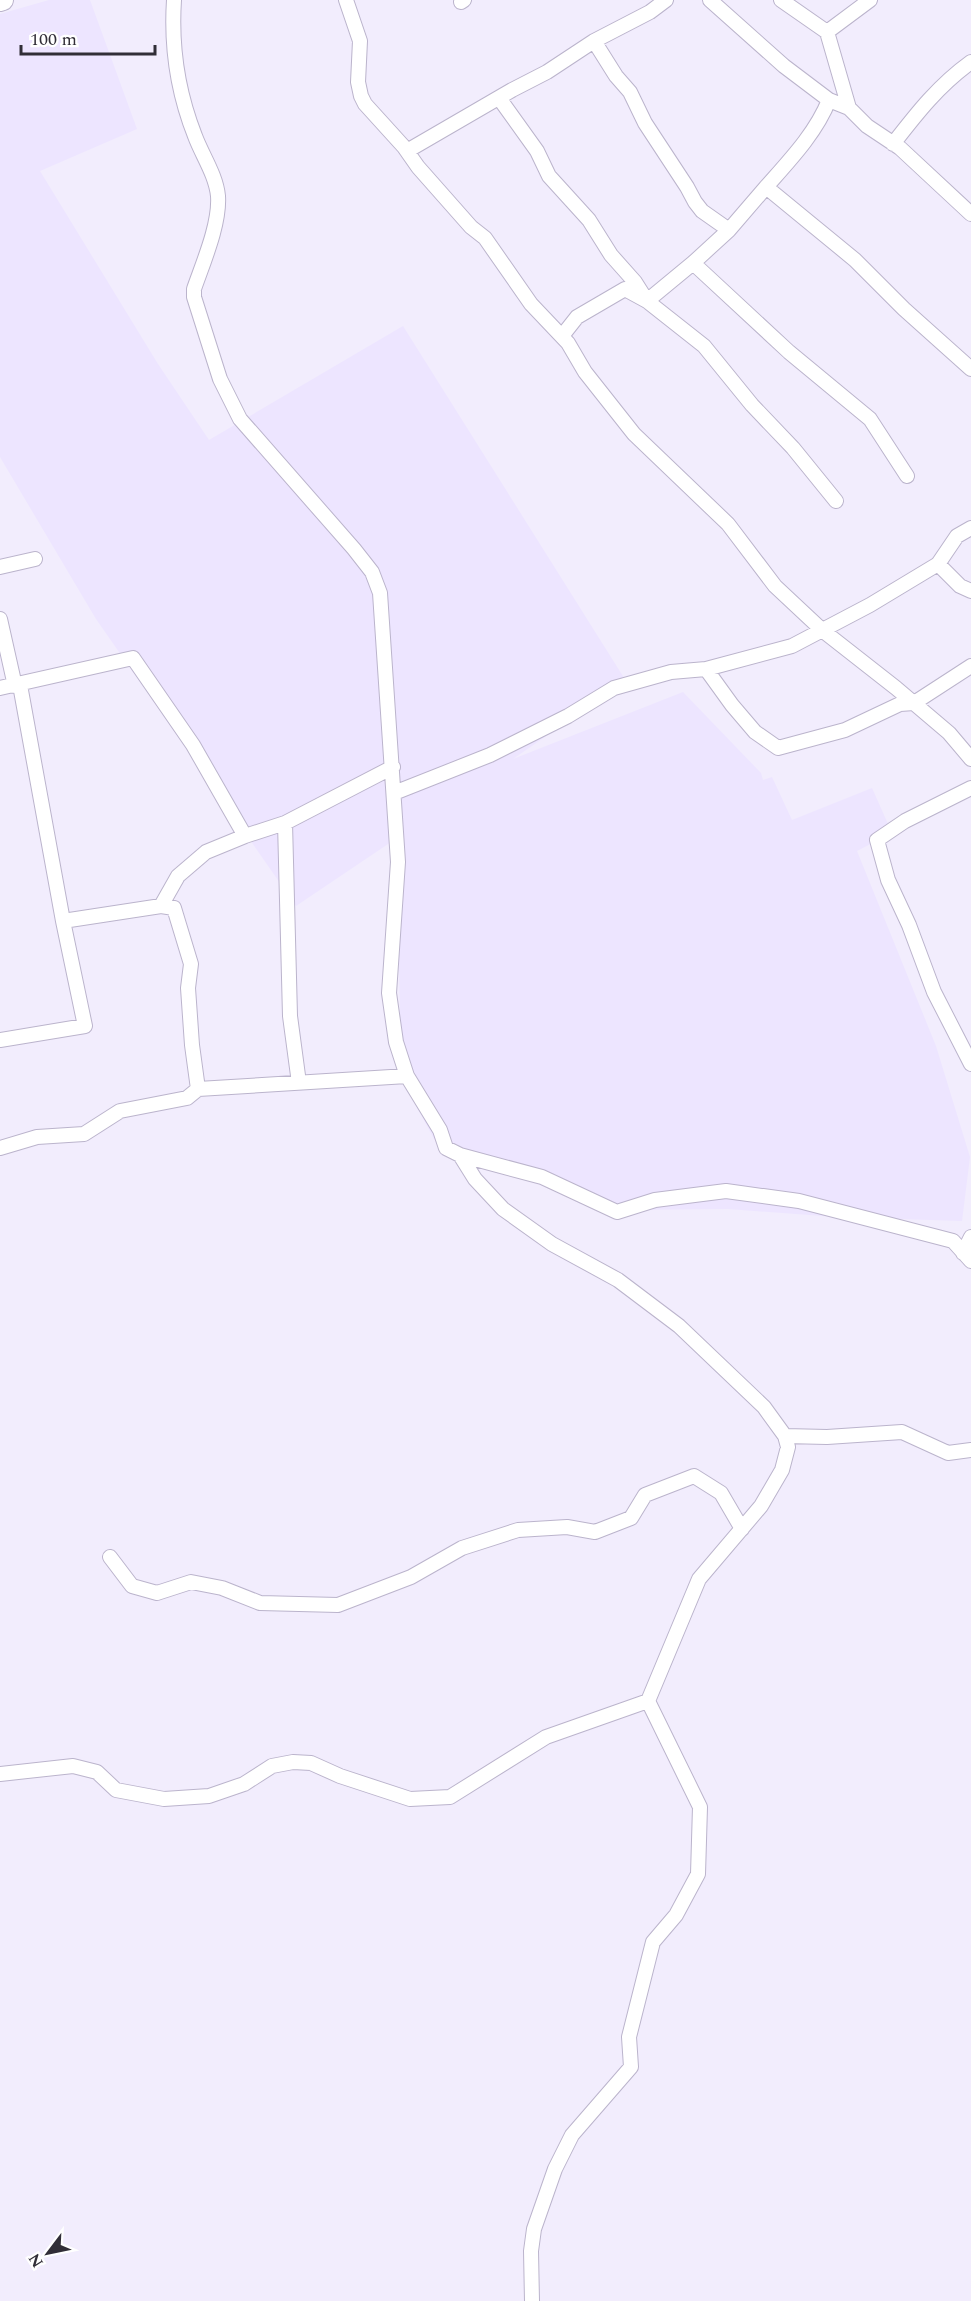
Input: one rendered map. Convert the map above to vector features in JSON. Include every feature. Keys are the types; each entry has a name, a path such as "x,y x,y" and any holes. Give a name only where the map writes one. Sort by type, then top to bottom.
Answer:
{"street":[{"path":"174,0 172,18 184,105 214,179 218,196 216,219 194,290 195,305 220,379 240,419 354,549 377,581 382,615 398,862 390,993 396,1041 407,1076 440,1130 446,1149 460,1155 542,1177 617,1212 655,1200 726,1191 799,1201 932,1234 952,1241 967,1257"},
{"path":"346,0 360,41 358,82 365,104 471,227 485,238 531,304 562,336 585,372 634,434 728,524 775,586 822,630 949,733 971,759"},
{"path":"407,151 547,72 594,41 650,12 666,0"},
{"path":"710,0 784,66 829,100 849,108 867,126 909,156 971,214"},
{"path":"781,0 827,33 849,108"},
{"path":"827,33 870,0"},
{"path":"594,41 616,76 630,92 645,123 695,202 702,211 729,230"},
{"path":"893,144 932,94 971,62"},
{"path":"499,98 537,151 549,176 589,220 611,255 635,282 647,301"},
{"path":"647,301 729,230 808,136 823,114 829,100"},
{"path":"766,187 855,260 903,309 971,369"},
{"path":"693,262 781,345 870,419 907,476"},
{"path":"562,336 578,317 625,289 647,301 704,346 836,501"},
{"path":"394,793 490,755 568,716 614,688 671,672 706,669 792,646 938,564 957,536 971,528"},
{"path":"0,567 34,559"},
{"path":"938,564 960,586 971,591"},
{"path":"0,620 17,685 85,1026 0,1040"},
{"path":"0,688 133,658 193,745 245,836"},
{"path":"706,669 732,705 756,732 778,748 845,730 900,704 914,703 971,666"},
{"path":"161,906 178,876 206,852 285,823 393,767"},
{"path":"971,789 905,821 877,840 888,880 909,925 934,992 971,1064"},
{"path":"285,823 290,1016 299,1083"},
{"path":"63,921 161,906 174,908 191,964 188,988 198,1089"},
{"path":"0,1148 37,1137 84,1134 120,1111 187,1098 198,1089 407,1076"},
{"path":"0,1774 73,1766 97,1772 116,1790 164,1799 209,1796 244,1784 272,1766 293,1762 311,1763 340,1776 410,1799 450,1797 546,1737 648,1701 699,1579 761,1506 782,1470 788,1447 785,1436 764,1407 679,1326 618,1280 552,1244 503,1209 475,1179 460,1155"},
{"path":"967,1257 971,1237"},
{"path":"785,1436 827,1437 902,1432 948,1453 971,1450"},
{"path":"110,1557 132,1586 156,1593 192,1582 222,1588 260,1603 338,1605 411,1577 462,1548 518,1530 567,1527 595,1532 631,1518 645,1495 694,1476 722,1492 742,1529"},
{"path":"532,2301 531,2251 534,2229 555,2169 572,2135 631,2067 629,2037 653,1942 676,1915 698,1874 700,1807 648,1701"}],"shaded area":[{"path":"49,0 90,0 137,129 40,171 158,364 209,440 403,326 626,681 513,759 683,692 761,773 763,780 772,777 792,820 872,788 892,833 857,851 936,1046 970,1157 962,1221 836,1217 728,1209 619,1210 554,1177 452,1156 434,1139 404,1083 400,1017 397,838 296,906 96,619 0,457 0,14"}]}
